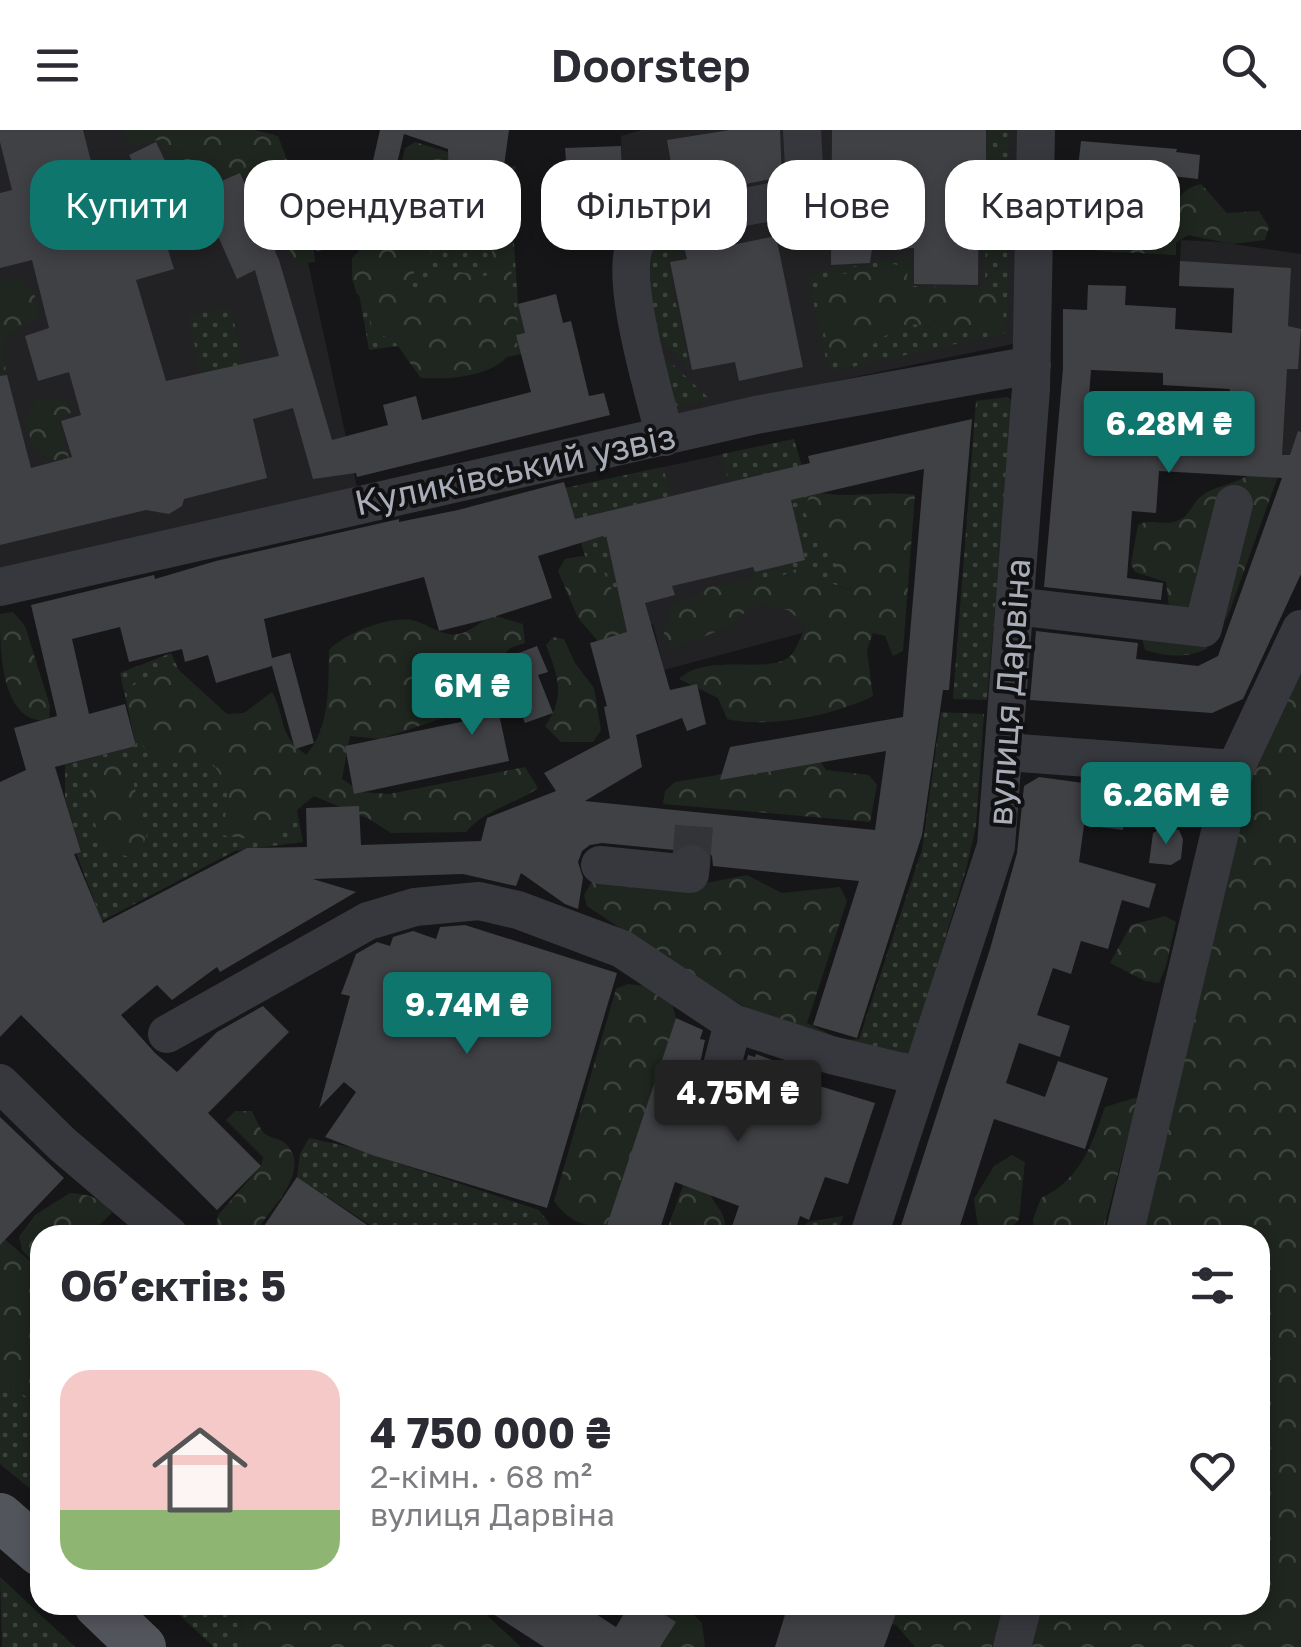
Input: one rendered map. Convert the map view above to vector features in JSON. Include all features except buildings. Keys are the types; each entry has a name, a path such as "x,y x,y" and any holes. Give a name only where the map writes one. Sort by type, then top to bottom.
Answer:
{"main road":[{"path":"0,1518 30,1544"},
{"path":"108,1615 142,1647"}],"street":[{"path":"664,437 630,285 636,242 660,223 797,197 805,184 802,130"},
{"name":"вулиця Дарвіна","path":"872,1225 996,846 1032,365 1036,130"},
{"name":"Куликівський узвіз","path":"0,587 830,400 1032,365"},
{"path":"1016,606 1202,628 1234,504"},
{"path":"1126,1225 1235,769 1301,629"},
{"path":"1005,752 1235,769"},
{"path":"600,865 690,874 691,864"},
{"path":"167,1034 368,921 415,908 479,902 518,910 622,949 733,1023 831,1055 919,1076"},
{"path":"713,1101 733,1023"},
{"path":"0,1084 62,1144 157,1225"},
{"path":"1012,1647 1020,1615"}],"shaded area":[{"path":"0,130 158,130 161,137 274,134 281,160 244,160 244,250 305,250 358,492 0,576"},
{"path":"642,130 1023,130 1022,160 945,160 945,250 1020,250 1018,343 652,419 624,250 747,250 747,160 622,160 621,136"},
{"path":"1181,240 1301,254 1301,456 1226,453 1229,389 1163,385 1165,328 1232,333 1234,289 1179,286"},
{"path":"794,439 843,622 664,670 653,624 609,638 565,488"}],"green space":[{"path":"122,130 254,130 278,136 287,160 244,160 244,176 224,180 224,160 170,160 158,140 138,145 126,140"},
{"path":"988,130 1009,130 1009,160 987,160"},
{"path":"415,142 468,160 402,160 405,148"},
{"path":"1201,184 1227,213 1259,211 1269,227 1265,240 1232,244 1188,235 1180,240 1180,198"},
{"path":"290,250 314,250 315,262 301,263"},
{"path":"360,250 433,250 413,274 406,293 418,296 445,270 486,276 492,250 512,250 516,342 498,365 484,371 452,378 421,378 394,341 371,330 367,300 357,294 352,279 352,258"},
{"path":"361,250 514,250 518,304 525,333 521,354 423,375 398,346 369,350 358,288"},
{"path":"638,250 682,250 683,257 667,262 690,369 644,324"},
{"path":"986,250 1007,250 1007,258 985,279"},
{"path":"1176,250 1176,255 1097,251"},
{"path":"911,257 913,286 981,288 1008,263 1006,333 829,372 808,277 832,267 871,266 873,260"},
{"path":"894,264 906,268 907,282 917,293 983,286 1000,288 1003,319 998,328 975,333 909,325 842,364 831,356 823,327 822,278"},
{"path":"20,280 35,296 39,316 8,335 3,345 7,384 0,398 0,281"},
{"path":"231,307 243,365 201,374 188,316"},
{"path":"645,339 710,399 661,410"},
{"path":"1007,397 1013,401 987,700 953,699 976,401"},
{"path":"64,400 71,412 58,422 70,461 59,464 34,448 24,419 36,401"},
{"path":"794,439 819,516 852,590 816,579 753,579 755,572 805,559 784,470 728,481 722,454"},
{"path":"663,467 671,496 601,513 622,608 633,631 609,638 565,488"},
{"path":"1256,468 1278,476 1228,616 1221,623 1169,607 1166,582 1135,572 1131,564 1138,525 1181,519 1206,493 1244,478"},
{"path":"811,491 915,495 903,651 893,656 885,636 873,633 867,650 873,696 857,703 781,721 727,719 718,698 679,679 707,667 783,661 794,651 806,625 788,610 760,604 732,625 674,649 663,637 671,606 699,595 708,587 753,579 770,582 802,566 816,579 851,590 804,511"},
{"path":"597,558 627,621 623,634 598,641 578,618 558,571 565,559"},
{"path":"13,612 25,626 50,706 49,720 33,719 21,711 6,682 0,614"},
{"path":"492,615 523,624 525,643 510,648 493,667 506,702 499,714 464,711 380,739 350,736 342,779 362,792 389,794 525,767 538,788 482,818 466,832 391,833 369,819 314,796 269,836 222,835 226,787 209,759 161,757 144,747 134,730 127,689 171,663 227,714 244,713 272,692 286,733 306,755 324,719 329,650 336,644 369,626 394,620 415,621 441,632 459,634"},
{"path":"1139,627 1207,639 1207,649 1177,656 1145,650"},
{"path":"553,637 564,639 575,663 594,688 601,730 593,742 561,742 545,726 558,696 546,645"},
{"path":"1301,648 1301,1647 1012,1647 1020,1615 1270,1615 1270,1225 1127,1225 1258,721"},
{"path":"171,653 205,728 278,711 303,842 235,851 102,921 76,853 81,851 65,798 65,765 136,746 120,673"},
{"path":"941,712 984,714 976,826 908,1062 847,1040 859,1039 922,849"},
{"path":"815,753 826,770 869,775 877,785 870,822 663,804 665,791 675,782 760,768"},
{"path":"106,763 129,763 141,815 150,826 138,858 106,852 93,817 92,785"},
{"path":"596,875 696,885 747,875 782,893 840,887 847,901 807,1023 837,1038 779,1025 705,985 587,906 584,895"},
{"path":"1165,916 1176,922 1159,983 1145,981 1110,963 1131,925"},
{"path":"627,984 646,986 671,1001 676,1018 608,1224 584,1224 571,1218 554,1201 616,989"},
{"path":"727,1066 746,1066 708,1188 725,1225 669,1225"},
{"path":"1138,1097 1105,1225 1033,1225 1041,1198 1066,1182 1083,1160 1105,1107"},
{"path":"235,1111 252,1111 264,1133 284,1142 293,1155 292,1177 261,1225 216,1225 218,1215 261,1166 263,1157 226,1120"},
{"path":"309,1138 350,1147 539,1210 548,1225 370,1225 297,1177 300,1154"},
{"path":"1012,1155 1025,1162 1019,1219 1014,1225 978,1225 974,1199 994,1166"},
{"path":"70,1193 94,1198 112,1213 99,1225 30,1225 30,1259 22,1250 19,1237 35,1215"},
{"path":"843,1216 840,1225 806,1225"},
{"path":"0,1235 30,1261 30,1400 0,1375"},
{"path":"0,1375 30,1400 30,1489 0,1464"},
{"path":"0,1577 30,1605 30,1615 41,1615 75,1647 2,1647"},
{"path":"179,1615 243,1615 244,1647 214,1647"},
{"path":"243,1615 487,1615 521,1647 244,1647"},
{"path":"657,1615 694,1615 702,1623 705,1647 649,1647 650,1627"},
{"path":"895,1615 1001,1615 992,1647 915,1647 896,1625 887,1623"}],"tunnel":[{"path":"691,864 695,813"}]}
